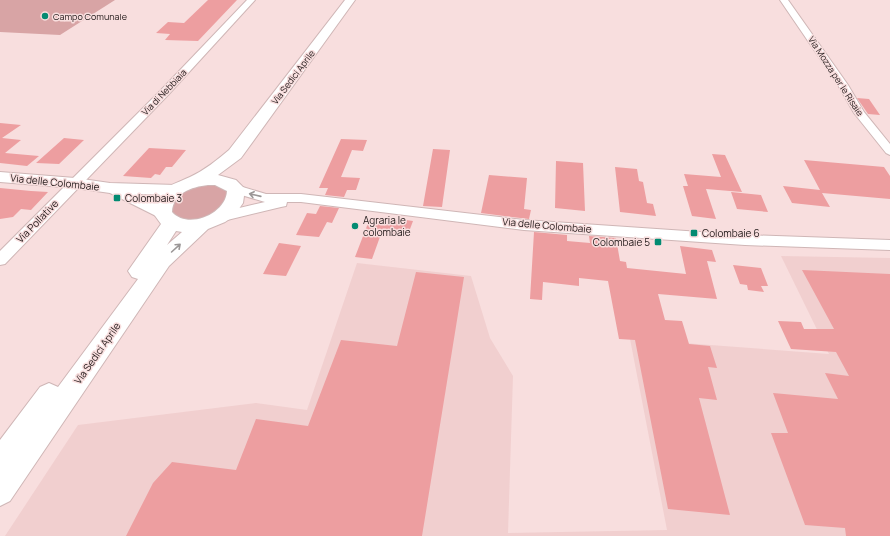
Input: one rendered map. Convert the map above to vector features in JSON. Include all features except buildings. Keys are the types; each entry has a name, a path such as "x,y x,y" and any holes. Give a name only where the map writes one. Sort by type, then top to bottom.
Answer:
{"main road":[{"name":"Via Sedici Aprile","path":"235,154 350,0"},
{"path":"196,181 218,168 235,154"},
{"path":"233,187 231,168 235,154"},
{"name":"Via Sedici Aprile","path":"0,464 151,254 166,218 164,202 176,190 196,181 216,180 233,187 234,204 210,221 162,261 0,490"},
{"path":"166,218 183,226 210,221"}],"street":[{"name":"Via di Nebbiaia","path":"75,183 165,92 251,0"},
{"name":"Via Mozza per le Risaie","path":"784,0 843,85 859,113 890,151"},
{"name":"Via delle Colombaie","path":"0,177 75,183 110,188 176,190"},
{"name":"Via Pollative","path":"0,260 75,183"},
{"name":"Via delle Colombaie","path":"233,187 265,198 301,198 547,227 745,240 890,245"},
{"name":"Via delle Colombaie","path":"110,188 166,218"},
{"name":"Via delle Colombaie","path":"210,221 301,198"}],"shaded area":[{"name":"Campo Comunale","path":"0,0 115,0 60,35 0,32"},
{"path":"196,185 219,185 229,192 225,206 200,219 188,220 172,216 171,202 173,198"},
{"path":"781,256 890,258 890,536 5,536 78,425 256,403 307,410 357,263 471,276 490,338 513,376 508,533 667,530 630,339 829,354"}],"place":[{"name":"Campo Comunale","path":"45,16"},
{"name":"Colombaie 3","path":"117,198"},
{"name":"Agraria le colombaie","path":"355,226"},
{"name":"Colombaie 6","path":"694,233"},
{"name":"Colombaie 5","path":"658,242"}]}
